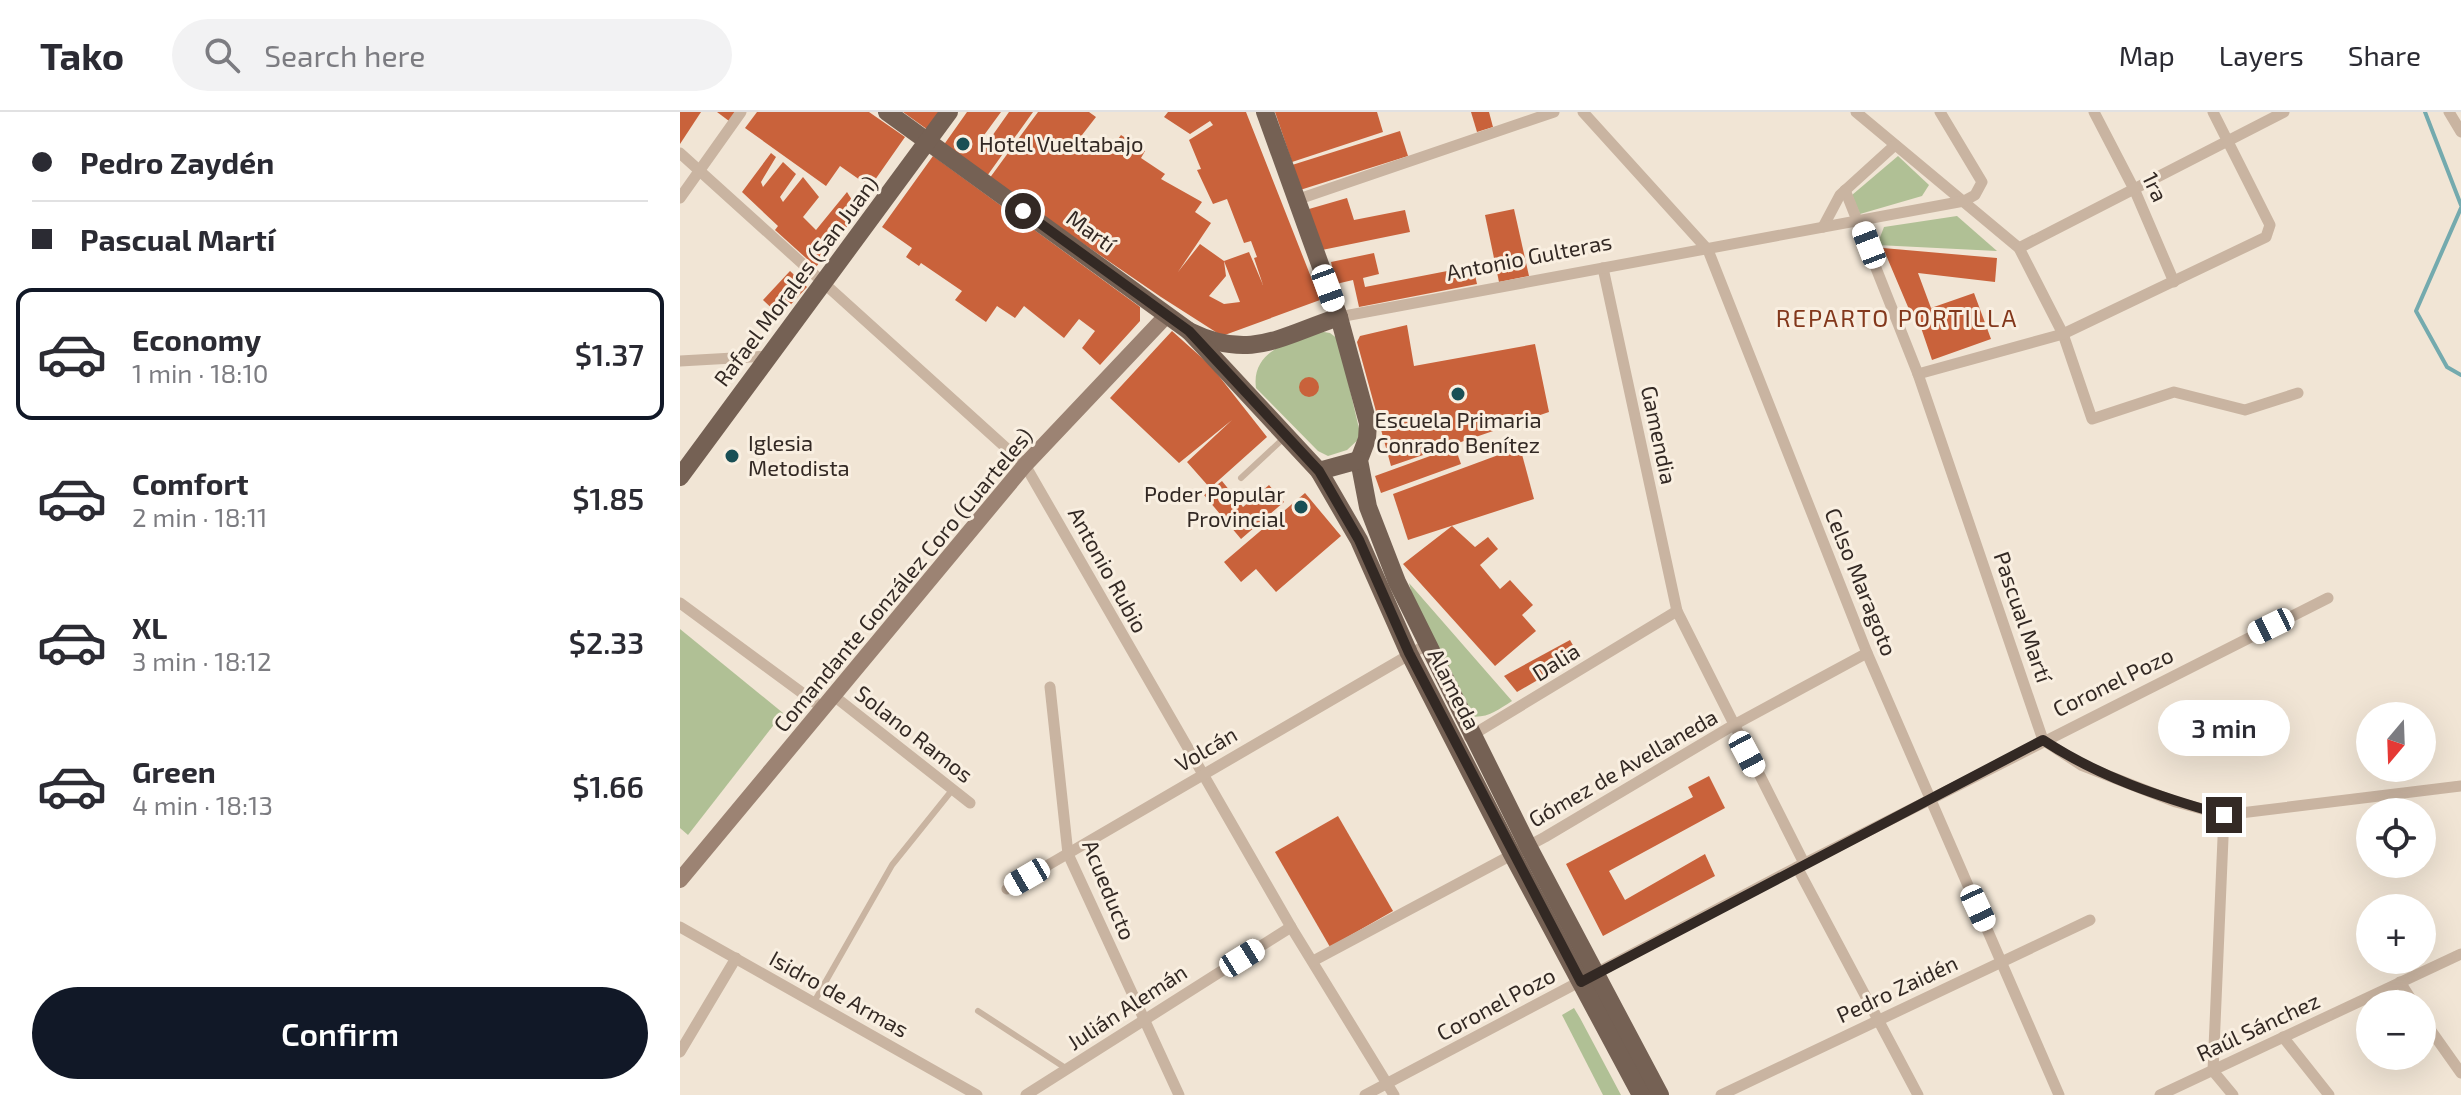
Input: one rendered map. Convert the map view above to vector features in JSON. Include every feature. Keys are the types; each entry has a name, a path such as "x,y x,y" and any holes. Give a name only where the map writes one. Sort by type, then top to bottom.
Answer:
{"main road":[{"name":"Martí","path":"887,112 1189,331"},
{"name":"Rafael Morales (San Juan)","path":"680,477 949,112"},
{"name":"Alameda","path":"1265,112 1339,317 1368,423 1367,439 1359,460 1378,537 1456,745 1598,974 1660,1095"},
{"name":"Antonio Gulteras","path":"1189,331 1217,345 1248,348 1339,317"},
{"name":"Alameda","path":"1189,331 1319,471 1418,649 1474,735 1520,850 1581,982 1641,1095"},
{"path":"1240,384 1239,363 1248,348"},
{"path":"1319,471 1359,460"}],"street":[{"path":"680,198 741,112"},
{"path":"1296,200 1554,112"},
{"name":"Celso Maragoto","path":"1583,112 1708,250 1867,653 2059,1095"},
{"path":"1856,112 1895,145 1969,198 2019,248 2063,334 2092,419 2174,392 2245,410 2298,393"},
{"path":"1940,112 1982,182 1969,198"},
{"name":"1ra","path":"2094,112 2135,191 2174,282"},
{"path":"1918,374 2063,334 2266,237 2270,225 2213,112"},
{"path":"2019,248 2284,112"},
{"path":"2449,112 2461,132"},
{"path":"1823,227 1845,190 1895,145"},
{"name":"Antonio Rubio","path":"680,153 826,281 1025,465 1291,927 1394,1095"},
{"name":"Pascual Martí","path":"1845,190 1918,374 2043,740"},
{"name":"Antonio Gulteras","path":"1339,317 1708,250 1969,198"},
{"name":"Gamendia","path":"1603,268 1677,611 1800,865 1918,1095"},
{"name":"Comandante González Coro (Cuarteles)","path":"680,880 1025,465 1167,315"},
{"path":"680,361 771,356"},
{"name":"Coronel Pozo","path":"1365,1095 1800,865 2328,598"},
{"name":"Solano Ramos","path":"680,603 829,702 970,803"},
{"name":"Dalia","path":"1456,745 1677,611"},
{"name":"Volcán","path":"1007,889 1418,649"},
{"name":"Gómez de Avellaneda","path":"1313,961 1520,850 1732,726 1867,653"},
{"name":"Acueducto","path":"1050,687 1068,854 1179,1095"},
{"path":"2043,740 2081,765 2176,802 2224,815 2461,786"},
{"path":"2224,815 2213,1071 2233,1095"},
{"name":"Pedro Zaidén","path":"1721,1095 2090,920"},
{"name":"Isidro de Armas","path":"680,927 977,1095"},
{"name":"Julián Alemán","path":"1026,1095 1291,927"},
{"name":"Raúl Sánchez","path":"2160,1095 2461,954"},
{"path":"680,1052 736,958"},
{"path":"2400,982 2405,990"},
{"path":"2283,1037 2329,1095"},
{"path":"2436,1038 2461,1073"}],"lane":[{"path":"1241,478 1287,436"},
{"path":"814,1002 892,865 953,789"},
{"path":"978,1011 1067,1069"}],"green space":[{"path":"1898,156 1929,185 1922,196 1860,214 1852,195"},
{"path":"1957,216 1997,251 1877,245 1884,227"},
{"path":"1318,331 1330,333 1338,339 1361,437 1347,450 1328,456 1318,451 1256,388 1256,375 1266,357 1284,344"},
{"path":"1409,583 1512,701 1486,715 1468,716 1413,598"},
{"path":"680,629 783,713 688,835 680,828"},
{"path":"1574,1008 1621,1095 1603,1095 1562,1015"}],"building":[{"path":"680,112 701,112 680,144"},
{"path":"717,112 736,112 729,121"},
{"path":"757,112 869,112 905,137 870,187 840,166 826,186 745,128"},
{"path":"903,112 941,112 928,130"},
{"name":"Hotel Vueltabajo","path":"967,112 1001,112 979,142 985,146 1009,112 1033,112 987,176 943,146"},
{"path":"1038,112 1089,112 1096,117 1082,135 1108,153 1121,135 1145,151 1141,158 1165,174 1161,179 1202,202 1195,212 1211,223 1178,272 1200,244 1224,261 1249,252 1263,285 1251,241 1244,243 1227,199 1213,204 1197,170 1201,169 1189,140 1213,125 1210,121 1190,134 1164,117 1168,112 1246,112 1320,300 1222,336 1161,297 989,179","holes":["1224,261 1240,302 1224,304 1209,296 1226,276"]},
{"path":"1275,112 1377,112 1383,132 1292,162"},
{"path":"1471,112 1489,112 1493,127 1477,132"},
{"path":"1400,131 1408,156 1300,190 1292,165"},
{"path":"771,153 776,157 761,182 763,187 783,162 796,174 780,197 783,202 803,177 819,197 803,217 816,230 847,192 859,211 816,267 775,230 778,226 742,192"},
{"path":"933,156 1140,307 1140,321 1100,365 1082,348 1095,331 1079,319 1064,338 1024,306 1015,318 997,306 986,322 955,300 962,291 921,263 919,266 906,257 912,248 882,227"},
{"path":"1347,198 1354,220 1405,210 1410,232 1322,250 1309,209"},
{"path":"1514,209 1529,276 1499,282 1485,215"},
{"path":"1883,248 1997,258 1995,282 1918,273 1931,308 1974,293 1991,339 1932,360 1916,313 1911,314"},
{"path":"1374,253 1379,274 1363,278 1365,287 1473,266 1477,284 1359,307 1353,280 1336,284 1331,262"},
{"path":"790,271 807,287 780,316 763,300"},
{"name":"Escuela Primaria Conrado Benítez","path":"1407,325 1414,366 1535,344 1549,412 1391,466 1357,342 1360,336"},
{"path":"1172,331 1211,366 1267,437 1210,488 1187,462 1232,420 1179,463 1110,398"},
{"path":"1309,377 1316,380 1319,387 1316,394 1309,397 1302,394 1299,387 1302,380"},
{"path":"1455,447 1461,464 1381,493 1375,476"},
{"path":"1520,447 1534,499 1408,540 1393,494"},
{"path":"1222,481 1243,507 1269,485 1284,502 1241,539 1204,495"},
{"path":"1305,493 1341,536 1276,592 1256,569 1241,582 1224,562"},
{"path":"1452,526 1475,547 1488,537 1498,549 1480,565 1500,589 1510,580 1533,605 1522,615 1536,631 1495,666 1403,564"},
{"path":"1570,640 1579,656 1517,692 1504,676"},
{"path":"1709,776 1725,808 1609,871 1625,900 1705,854 1715,876 1603,936 1566,864 1693,797 1688,787"},
{"path":"1338,816 1393,911 1330,947 1275,852"}],"waterway":[{"path":"2425,112 2461,205"},
{"path":"2461,208 2416,311 2447,367 2461,375"}],"place":[{"name":"Hotel Vueltabajo","path":"963,144"},
{"name":"Escuela Primaria Conrado Benítez","path":"1458,394"},
{"name":"Iglesia Metodista","path":"732,456"},
{"name":"Poder Popular Provincial","path":"1301,507"}],"district":[{"name":"REPARTO PORTILLA","path":"1897,319"}],"route":[{"path":"1023,211 1189,331 1319,471 1359,540 1409,653 1581,982 2043,740 2081,765 2176,802 2224,815"}]}
